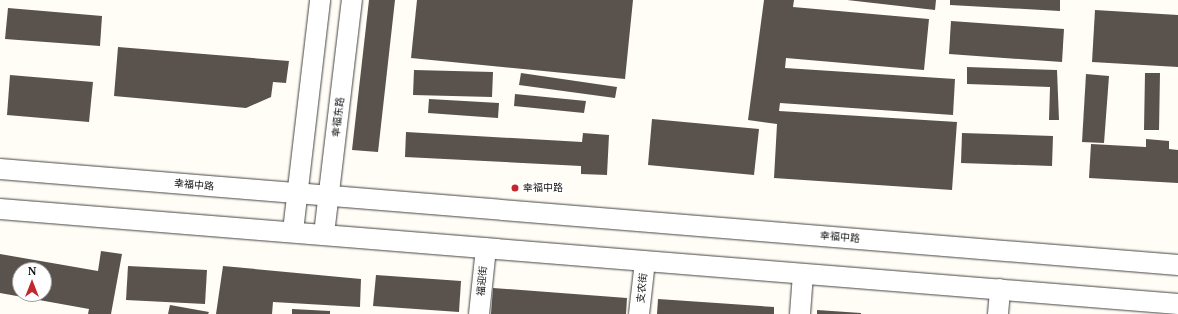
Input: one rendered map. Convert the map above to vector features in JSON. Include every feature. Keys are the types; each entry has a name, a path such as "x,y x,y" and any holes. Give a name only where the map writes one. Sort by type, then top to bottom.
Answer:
{"street":[{"path":"293,231 320,0"},
{"name":"幸福东路","path":"324,234 352,0"},
{"name":"幸福中路","path":"0,169 1178,265"},
{"path":"0,209 293,231 1178,304"},
{"name":"福迎街","path":"480,314 486,248"},
{"name":"支农街","path":"639,314 645,261"},
{"path":"800,314 804,274"},
{"path":"998,314 1000,289"}],"building":[{"path":"369,0 395,0 378,152 352,150"},
{"path":"417,0 633,0 625,79 411,58"},
{"path":"764,0 794,0 793,7 929,19 924,70 786,58 785,68 955,79 953,115 780,103 779,111 957,122 952,190 774,178 777,124 748,120"},
{"path":"847,0 936,0 935,10"},
{"path":"950,0 1060,0 1060,11 950,5"},
{"path":"8,8 102,16 100,46 5,39"},
{"path":"1095,10 1178,15 1178,67 1092,62"},
{"path":"951,21 1064,29 1062,62 949,54"},
{"path":"118,47 289,61 286,83 273,82 271,97 246,108 114,96"},
{"path":"967,67 1057,70 1059,120 1049,120 1050,87 967,84"},
{"path":"414,70 493,72 492,97 413,95"},
{"path":"521,73 617,87 615,98 519,85"},
{"path":"1145,73 1160,73 1159,130 1144,130"},
{"path":"1086,74 1109,76 1104,143 1082,142"},
{"path":"10,75 93,82 89,122 7,115"},
{"path":"515,94 586,101 584,113 514,106"},
{"path":"429,99 499,103 498,118 428,113"},
{"path":"652,119 759,129 754,175 648,165"},
{"path":"406,132 582,142 583,133 609,135 607,175 581,174 581,166 405,157"},
{"path":"962,133 1053,136 1052,166 961,163"},
{"path":"1146,139 1169,141 1169,149 1178,150 1178,183 1089,178 1091,144 1146,147"},
{"path":"101,251 122,254 111,314 88,314 89,309 50,302 52,302 52,263 98,271"},
{"path":"0,254 46,262 12,262 12,295 0,293"},
{"path":"128,266 207,270 205,304 126,300"},
{"path":"223,266 361,279 360,307 273,302 272,314 216,314"},
{"path":"376,275 461,281 459,312 373,306"},
{"path":"493,288 627,298 626,314 491,314"},
{"path":"658,299 774,307 774,314 657,314"},
{"path":"170,305 209,312 208,314 168,314"},
{"path":"292,309 330,311 330,314 292,314"},
{"path":"817,310 861,313 861,314 817,314"}],"place":[{"name":"幸福中路","path":"515,188"}]}
